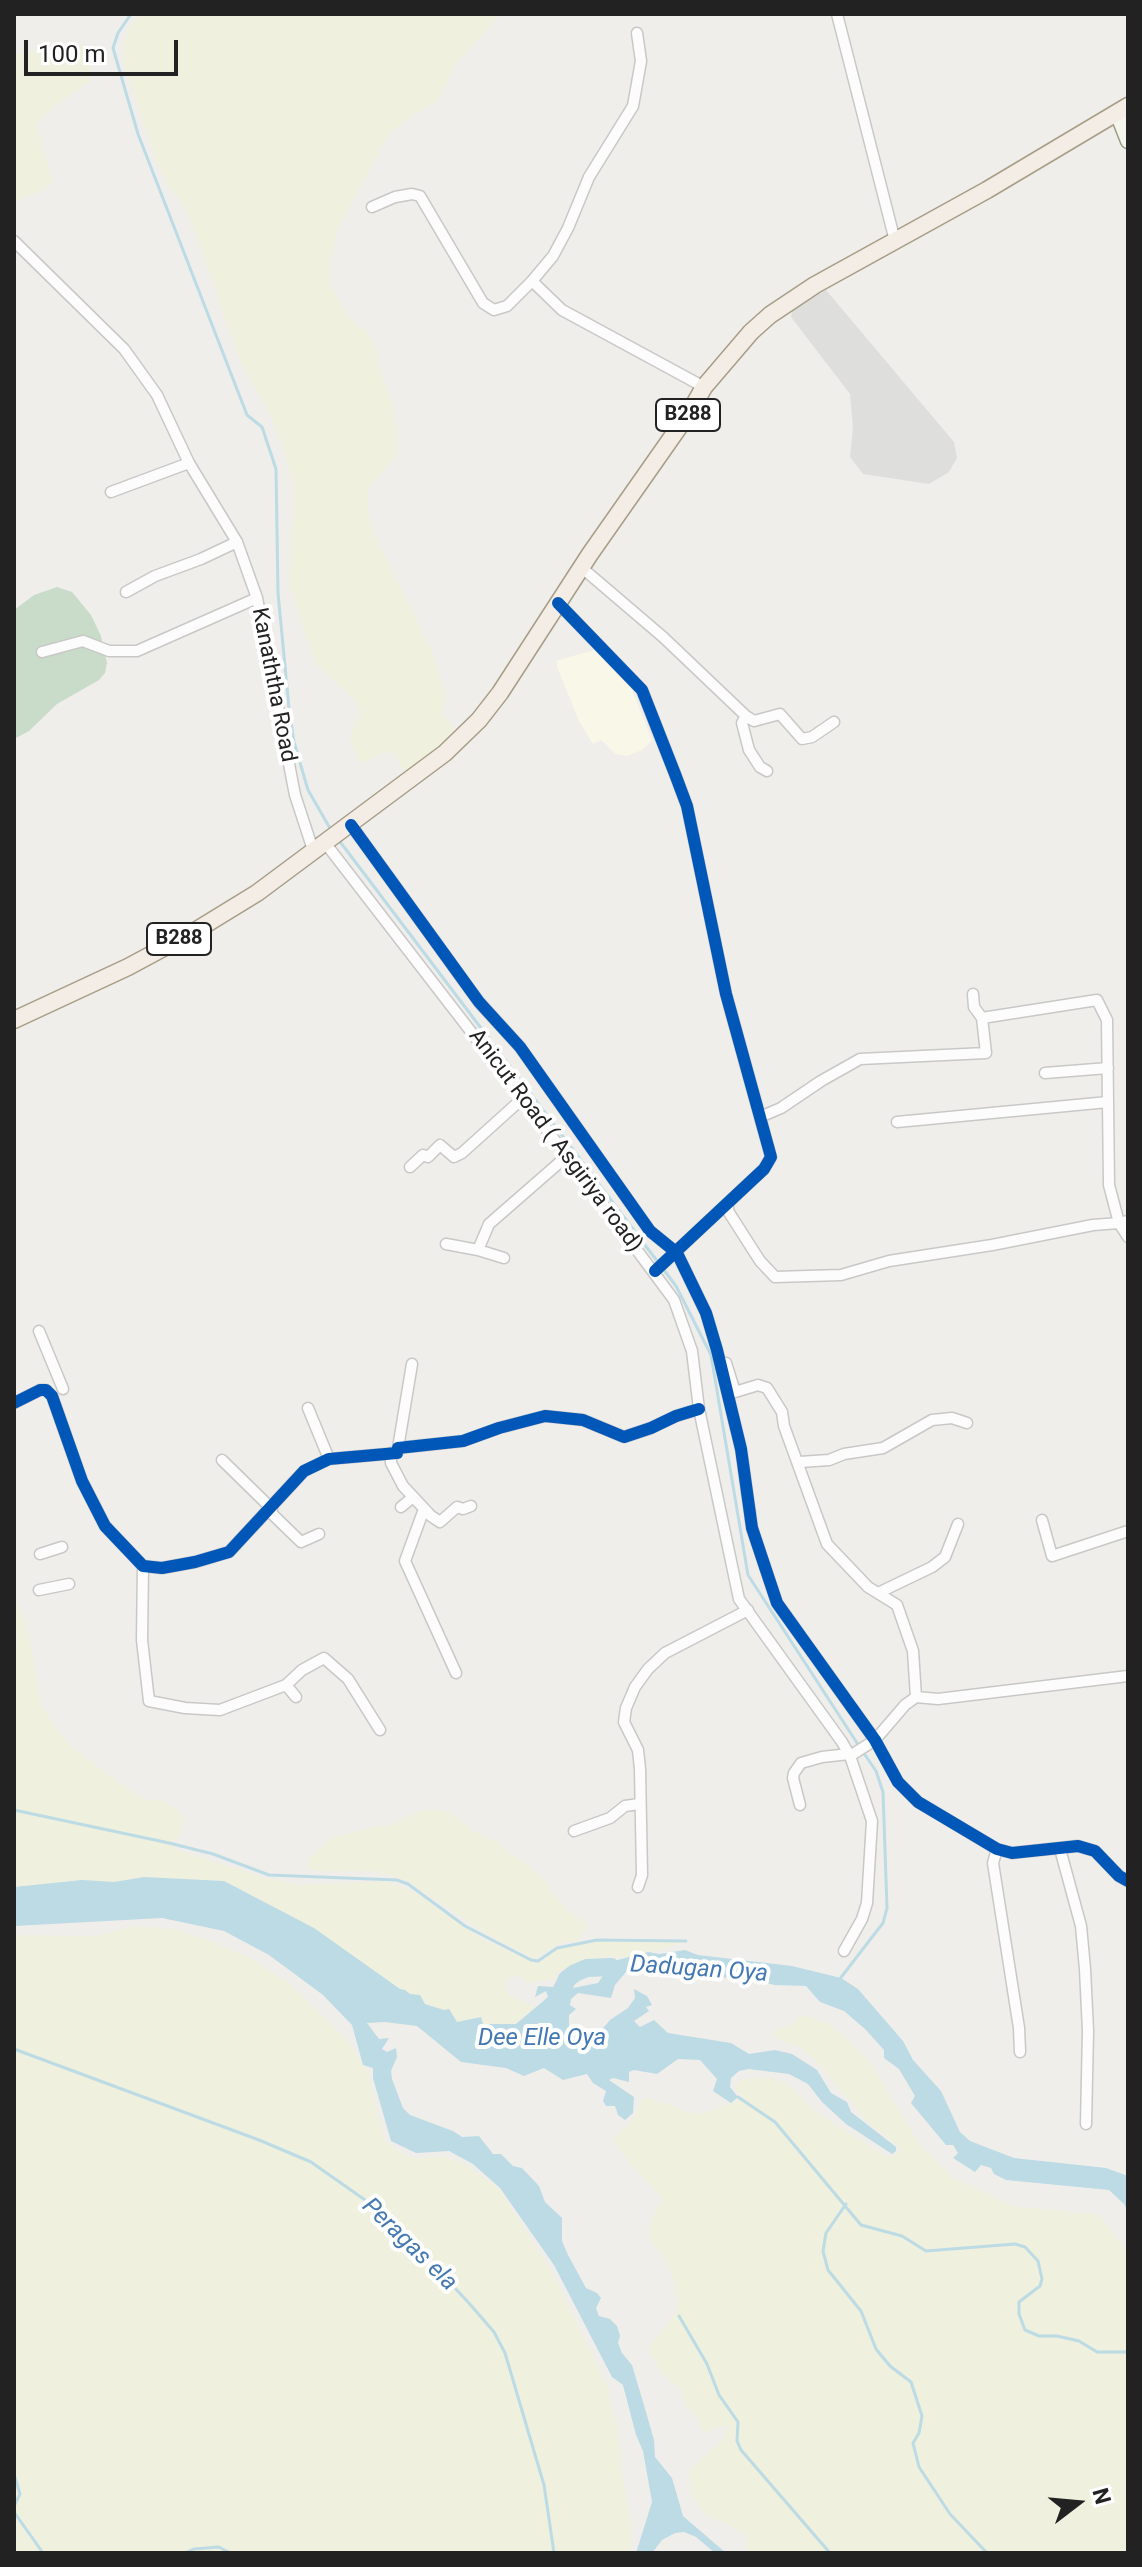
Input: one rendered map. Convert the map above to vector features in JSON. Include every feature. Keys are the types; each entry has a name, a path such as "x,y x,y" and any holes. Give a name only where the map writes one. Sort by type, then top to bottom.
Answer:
{"main road":[{"name":"B288","path":"14,1020 128,967 257,893 445,753 472,728 500,693 581,567 704,387 733,351 770,315 815,285 1123,109"}],"street":[{"path":"837,14 895,241"},
{"path":"372,207 395,197 420,196 483,303 494,310 507,306 553,256 589,177 633,106 641,61 637,33"},
{"path":"1123,109 1128,141"},
{"path":"14,241 124,349 157,395 189,463 237,542 257,598"},
{"path":"532,281 562,310 704,387"},
{"path":"111,492 189,463"},
{"path":"126,592 155,576 237,542"},
{"path":"581,567 754,721 780,714 802,739 812,737 834,722"},
{"name":"Kanaththa Road","path":"42,652 83,641 109,651 137,651 257,598 295,795 320,849"},
{"path":"558,603 642,690 675,774 687,806 726,994 771,1157 764,1169 660,1267"},
{"path":"746,716 742,723 749,750 760,767 767,771"},
{"path":"351,825 479,1002 520,1047 650,1231 677,1253 716,1334 735,1392 758,1385 767,1388 782,1412 784,1426 800,1462 827,1544 868,1587 897,1605 913,1651 916,1697"},
{"name":"Anicut Road ( Asgiriya road)","path":"320,849 660,1267 692,1351 699,1409 739,1599 852,1754 872,1821 867,1903 862,1919 844,1951"},
{"path":"760,1117 781,1108 860,1059 986,1053 982,1018 974,1007 973,994"},
{"path":"982,1018 1097,1000 1107,1020 1109,1185 1128,1237"},
{"path":"1108,1063 1111,1046 1115,1044"},
{"path":"1045,1073 1108,1063"},
{"path":"410,1167 423,1155 428,1157 440,1145 454,1157 462,1153 523,1098"},
{"path":"897,1122 1108,1102"},
{"path":"478,1250 489,1224 567,1156"},
{"path":"728,1203 728,1211 760,1261 775,1277 841,1275 889,1261 1123,1222"},
{"path":"446,1244 504,1258"},
{"path":"706,1313 741,1449 752,1528 777,1603 898,1782 918,1802 997,1849 1012,1853 1078,1846 1095,1851 1128,1881"},
{"path":"39,1331 63,1389"},
{"path":"412,1364 391,1463 412,1498 440,1522 457,1507 463,1509 471,1506"},
{"path":"14,1403 40,1390 46,1390 52,1396 87,1493 105,1526 143,1566 162,1568 229,1552 304,1471 329,1459 463,1441 545,1416 583,1420 624,1437 699,1409"},
{"path":"308,1408 329,1459"},
{"path":"800,1462 829,1460 844,1454 883,1448 932,1420 952,1418 967,1423"},
{"path":"222,1460 301,1542 319,1534"},
{"path":"401,1507 412,1498"},
{"path":"424,1509 405,1561 456,1673"},
{"path":"1042,1520 1052,1556 1128,1531"},
{"path":"878,1593 932,1567 945,1557 958,1524"},
{"path":"40,1554 62,1547"},
{"path":"143,1566 142,1640 149,1701 185,1708 220,1710 286,1685 302,1670 324,1658 348,1679 380,1730"},
{"path":"39,1590 69,1584"},
{"path":"638,1887 642,1875 638,1750 624,1722 626,1708 635,1687 665,1653 748,1610"},
{"path":"800,1805 793,1778 801,1763 852,1754 871,1743 916,1697 938,1699 1128,1676"},
{"path":"286,1685 296,1697"},
{"path":"574,1831 610,1818 625,1806 639,1804"},
{"path":"997,1849 993,1863 1019,2028 1020,2052"},
{"path":"1060,1849 1081,1926 1088,2031 1086,2124"}],"shaded area":[{"path":"826,290 954,442 957,458 949,472 929,484 863,474 850,457 853,428 850,394 791,317 792,311"},
{"path":"598,649 628,680 652,740 642,750 627,756 615,754 601,740 593,744 579,721 557,667 557,661"}],"green space":[{"path":"139,14 501,14 455,65 439,99 390,132 338,229 330,268 332,288 352,322 368,333 377,352 381,374 393,405 396,457 368,488 368,512 375,535 433,654 446,697 443,713 456,732 405,773 394,753 377,755 366,762 358,761 350,738 361,712 354,699 315,663 289,585 294,487 284,450 272,419 241,362 189,216 180,199 167,186 157,163 124,65 123,46 129,27"},
{"path":"82,45 90,53 90,81 50,110 37,125 53,182 45,189 14,202 14,54"},
{"path":"57,587 72,592 91,615 101,636 107,663 105,673 99,680 57,704 29,731 14,739 14,610 34,595"},
{"path":"14,1597 26,1623 41,1704 55,1727 72,1747 118,1782 144,1799 163,1801 184,1816 180,1835 172,1841 175,1849 262,1877 300,1885 388,1881 417,1894 487,1942 537,1963 557,1949 600,1941 682,1940 684,1943 628,1958 608,1956 589,1963 587,1959 569,1969 558,1970 558,1978 543,1981 528,1983 518,1975 506,1982 509,1995 535,2007 516,2024 482,2024 480,2017 457,2022 445,2010 424,2003 390,1983 314,1928 224,1881 144,1877 114,1882 82,1880 14,1887"},
{"path":"420,1811 451,1813 473,1831 502,1844 506,1852 545,1879 552,1894 567,1911 584,1921 587,1927 577,1941 560,1943 534,1959 489,1935 406,1880 372,1871 321,1871 311,1870 308,1866 308,1858 332,1838 378,1826 386,1827"},
{"path":"134,1926 174,1929 214,1942 252,1959 290,1984 347,2040 368,2072 384,2140 410,2158 440,2157 461,2161 499,2189 552,2272 608,2387 611,2409 619,2429 622,2473 632,2529 631,2553 14,2553 14,1935 95,1936"},
{"path":"803,2015 828,2024 843,2034 872,2065 920,2145 952,2177 1012,2206 1100,2215 1126,2252 1128,2553 751,2553 746,2547 747,2536 701,2510 691,2493 689,2469 722,2441 728,2430 726,2426 717,2427 704,2434 696,2415 686,2407 679,2387 662,2374 650,2353 649,2345 675,2313 677,2304 674,2280 664,2258 649,2238 649,2226 662,2197 631,2165 612,2139 632,2121 643,2097 701,2114 743,2099 734,2087 743,2079 768,2077 787,2084 822,2116 884,2155 893,2157 901,2149 870,2125 813,2058 798,2046 781,2041 770,2033"}],"water":[{"name":"Dee Elle Oya","path":"144,1877 224,1881 314,1928 400,1989 420,1995 425,2004 449,2009 457,2022 481,2017 483,2024 516,2024 548,1997 546,1991 535,1997 538,1986 553,1987 558,1978 567,1975 574,1981 573,1988 598,1983 604,1974 589,1975 587,1968 648,1952 659,1954 685,1950 698,1955 792,1966 841,1978 858,1989 903,2041 913,2060 941,2091 960,2132 970,2141 1014,2158 1106,2168 1128,2176 1128,2212 1109,2190 1006,2180 994,2174 991,2168 981,2165 975,2172 953,2158 958,2153 953,2145 946,2145 911,2103 915,2096 899,2069 884,2058 884,2050 844,2011 820,2002 806,1986 775,1985 745,1978 697,1977 665,1968 626,1972 615,1985 611,1998 578,1993 571,1999 570,2005 576,2009 569,2015 569,2026 586,2037 599,2033 610,2020 628,2008 635,1998 634,1989 647,1996 652,2005 646,2007 649,2011 634,2021 640,2027 654,2020 668,2033 731,2043 749,2054 775,2050 792,2054 817,2070 831,2093 847,2102 851,2112 896,2147 892,2154 846,2124 808,2084 789,2074 749,2069 739,2071 731,2078 730,2087 738,2097 731,2103 713,2091 717,2079 700,2060 678,2059 657,2074 634,2070 629,2072 629,2082 609,2080 634,2097 633,2113 625,2120 618,2115 615,2106 606,2106 603,2101 606,2091 593,2083 587,2074 563,2080 544,2068 524,2076 506,2068 461,2062 417,2026 367,2023 379,2039 389,2038 382,2049 387,2052 396,2048 392,2079 403,2108 410,2115 462,2137 479,2136 493,2154 501,2154 513,2166 522,2168 539,2186 545,2202 562,2218 562,2241 568,2255 586,2288 601,2298 596,2308 599,2316 610,2319 617,2326 620,2336 618,2343 632,2365 646,2412 655,2457 672,2478 683,2516 726,2553 715,2553 696,2537 684,2532 662,2540 652,2553 636,2553 652,2502 643,2451 623,2385 612,2377 554,2265 500,2188 473,2164 449,2151 416,2153 391,2141 373,2068 363,2065 352,2025 323,1995 269,1955 224,1931 162,1918 14,1926 14,1887 82,1880 114,1882"}],"waterway":[{"path":"131,14 118,33 113,48 138,134 247,415 262,427 276,469 278,593 294,742 308,790 331,830"},
{"path":"338,839 676,1286 711,1355 748,1575 859,1746"},
{"path":"839,1980 883,1923 887,1908 883,1792 876,1771 863,1752"},
{"path":"14,1810 213,1854 269,1875 397,1880 408,1884 465,1926 531,1960 538,1961 557,1948 597,1940 686,1941"},
{"name":"Dadugan Oya","path":"558,2001 567,1979 575,1973 587,1968 611,1967"},
{"name":"Peragas ela","path":"14,2049 311,2162 385,2214 494,2332 505,2353 544,2485 554,2553"},
{"path":"738,2097 775,2122 861,2225 902,2236 926,2251 1015,2244 1025,2247 1038,2261 1042,2279 1040,2286 1019,2302 1019,2314 1025,2330 1039,2336 1079,2341 1097,2352 1128,2352"},
{"path":"846,2204 826,2233 823,2251 828,2270 861,2311 876,2349 890,2366 911,2382 922,2416 919,2433 913,2443 919,2467 950,2514 987,2553"},
{"path":"679,2316 707,2364 719,2395 738,2422 737,2441 741,2450 830,2553"},
{"path":"14,2474 20,2494 14,2506"},
{"path":"14,2512 43,2553"},
{"path":"185,2553 219,2547 230,2553"},
{"path":"248,2553 257,2553"}],"cycle path":[{"path":"558,603 642,690 675,774 687,806 726,994 771,1157 764,1169 655,1271"},
{"path":"351,825 479,1002 520,1047 650,1231 677,1253 706,1313 717,1350 741,1449 752,1528 777,1603 875,1740 898,1782 918,1802 997,1849 1012,1853 1078,1846 1095,1851 1128,1881"},
{"path":"14,1403 40,1390 46,1390 52,1396 82,1481 105,1526 143,1566 162,1568 229,1552 304,1471 329,1459 397,1453 398,1448 463,1441 545,1416 583,1420 624,1437 699,1409"}]}
